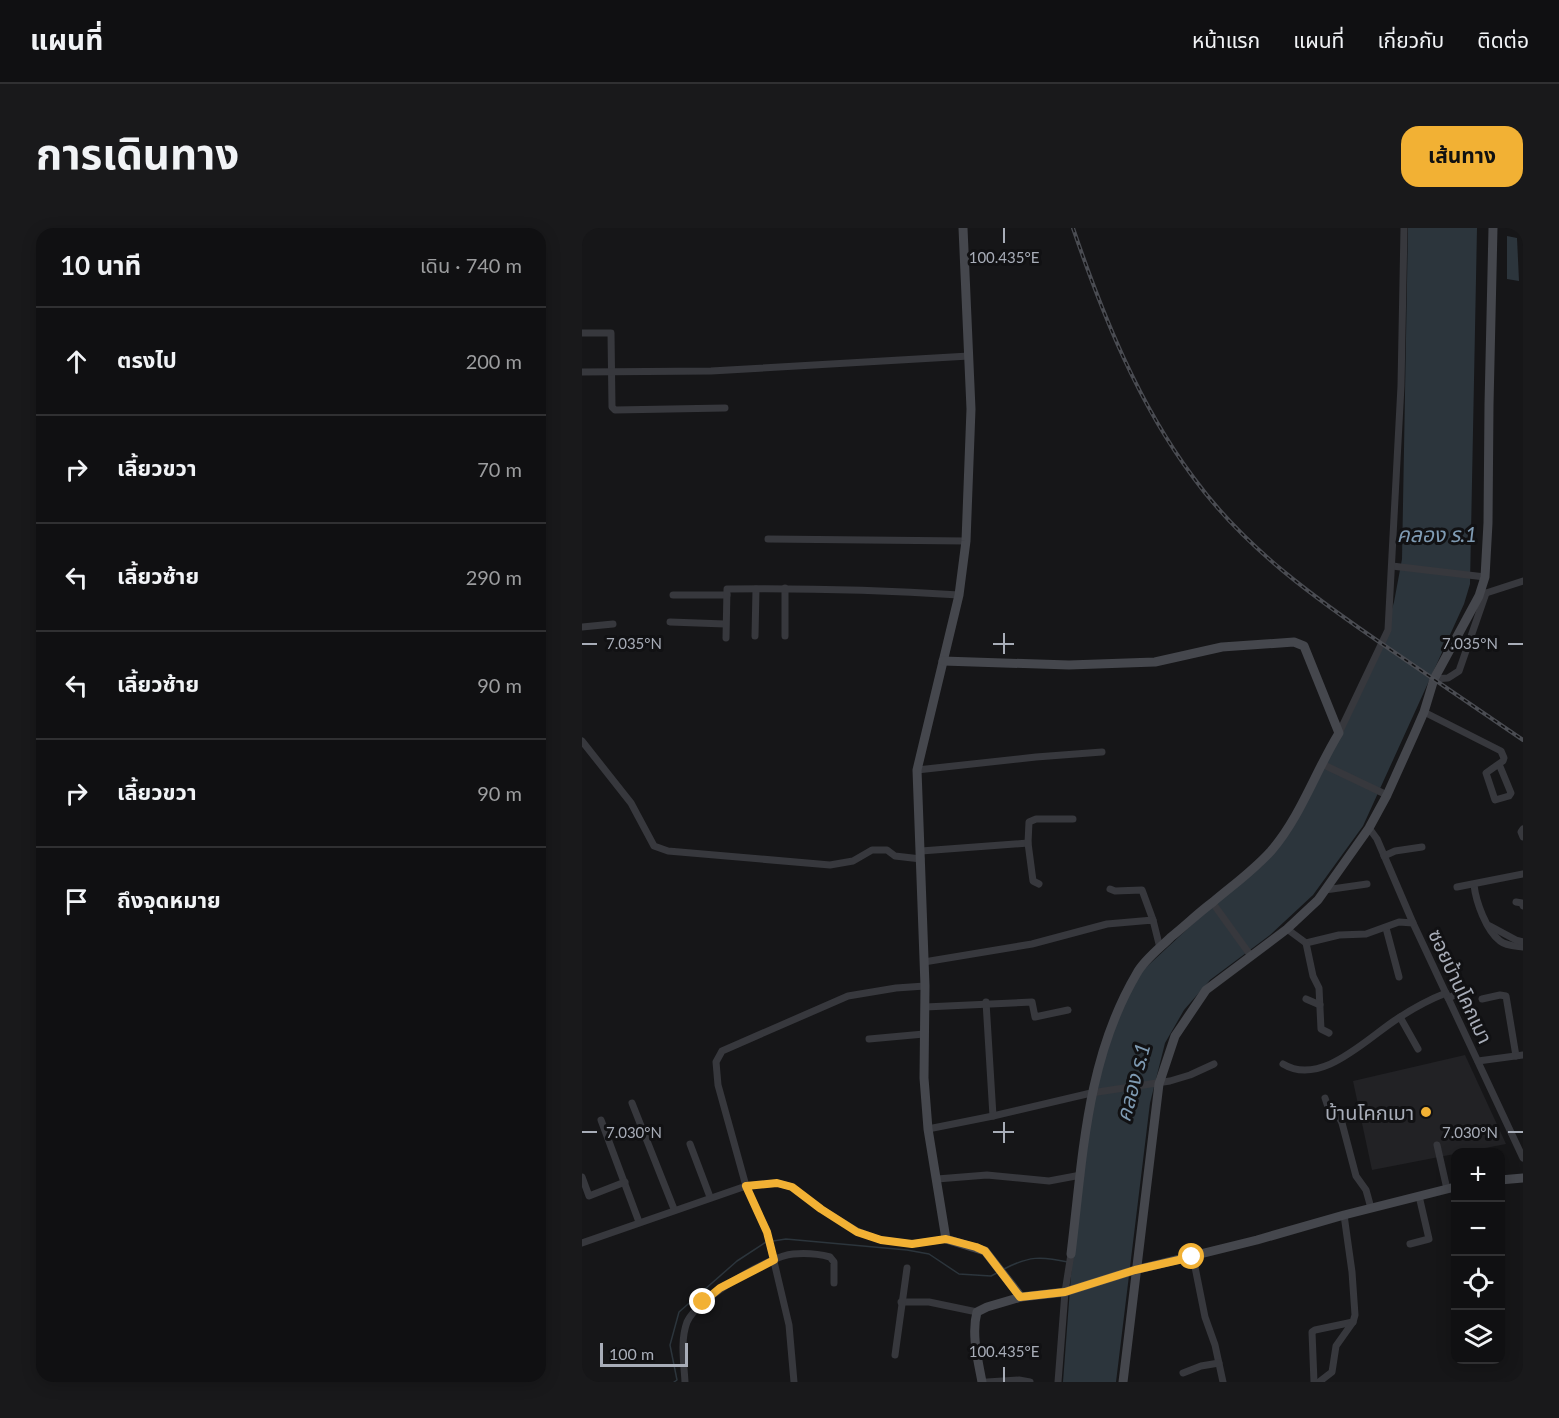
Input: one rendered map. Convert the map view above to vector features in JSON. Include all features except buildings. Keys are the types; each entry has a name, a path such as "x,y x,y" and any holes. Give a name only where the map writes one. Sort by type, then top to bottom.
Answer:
{"street":[{"path":"946,1239 928,1129 924,1078 925,986 917,770 958,595 966,541 971,409 963,228"},
{"path":"1058,1382 1065,1292 1091,1092 1109,1027 1138,971 1160,948 1272,850 1297,814 1325,766 1388,630 1401,386 1404,228"},
{"path":"1434,679 1448,678 1459,671 1483,594 1488,523 1493,228"},
{"path":"582,333 611,333 612,407 615,410 725,408"},
{"path":"582,372 721,370 969,356"},
{"path":"768,539 966,541"},
{"path":"1392,566 1485,577"},
{"path":"1123,1382 1159,1084 1175,1036 1206,990 1287,929 1318,900 1369,828 1424,711 1434,679 1483,594 1523,581"},
{"path":"726,638 727,590 785,588 958,595"},
{"path":"785,588 785,636"},
{"path":"755,636 756,589"},
{"path":"673,595 727,595"},
{"path":"670,622 725,624"},
{"path":"582,627 613,624"},
{"path":"943,661 1069,666 1155,662 1222,647 1294,642 1304,646 1339,733"},
{"path":"1424,711 1499,750 1504,758 1486,773 1490,790 1496,800 1509,796 1511,793 1499,764"},
{"path":"582,741 630,803 654,846 661,848 688,853 830,865 853,861 872,850 887,850 895,856 921,855 1028,843"},
{"path":"917,770 1102,752"},
{"path":"1325,766 1385,793"},
{"path":"1039,884 1033,881 1028,843 1030,820 1073,819"},
{"name":"ซอยบ้านโคกเมา","path":"1369,828 1377,839 1413,923 1523,1158"},
{"path":"1523,830 1521,832 1523,837"},
{"path":"1384,856 1395,851 1422,847"},
{"path":"1457,887 1523,874"},
{"path":"1325,890 1367,884"},
{"path":"1474,885 1477,902 1488,925 1500,942 1523,947"},
{"path":"1110,889 1142,890 1160,948"},
{"path":"1212,902 1251,956"},
{"path":"1516,902 1522,903 1523,906"},
{"path":"924,962 1032,944 1107,924 1153,920"},
{"path":"1306,944 1339,935 1366,934 1399,922 1413,923"},
{"path":"1488,925 1523,942"},
{"path":"1386,928 1399,977"},
{"path":"1287,929 1306,944 1319,988 1321,1029 1329,1033"},
{"path":"1305,976 1313,972"},
{"path":"794,1382 789,1325 774,1260 767,1232 746,1186 718,1085 716,1062 722,1051 848,996 925,986"},
{"path":"1283,1064 1294,1070 1308,1071 1326,1066 1351,1053 1400,1017 1425,1002 1467,990"},
{"path":"1478,1061 1519,1056 1506,996 1482,999"},
{"path":"1306,999 1320,1005"},
{"path":"986,1002 993,1116"},
{"path":"925,1007 986,1002 1032,1002 1035,1017 1068,1010"},
{"path":"1400,1017 1418,1049"},
{"path":"869,1039 924,1034"},
{"path":"928,1129 1091,1092 1159,1084 1190,1075 1214,1064"},
{"path":"1325,1098 1330,1113 1342,1122 1356,1176 1366,1190 1371,1208"},
{"path":"632,1103 674,1209"},
{"path":"601,1120 639,1222"},
{"path":"690,1144 710,1197"},
{"path":"901,1302 929,1302 977,1312 1020,1297 1065,1292 1135,1270 1308,1227 1344,1215 1451,1188 1437,1145"},
{"path":"937,1179 987,1175 1049,1180 1081,1175"},
{"path":"582,1178 589,1196 625,1182"},
{"path":"1505,1180 1523,1178"},
{"path":"582,1243 710,1197 746,1186 777,1183 792,1187 857,1232 881,1240 912,1244 946,1239 985,1251 1020,1297"},
{"path":"1410,1244 1429,1239 1419,1196"},
{"path":"1319,1382 1332,1372 1336,1346 1355,1316 1344,1215"},
{"path":"685,1382 683,1339 688,1321 703,1302 720,1288 774,1260 792,1254 830,1257 834,1262 834,1282"},
{"path":"1192,1257 1205,1317 1223,1382"},
{"path":"895,1355 907,1268"},
{"path":"977,1312 976,1344 981,1382"},
{"path":"1314,1382 1312,1332 1353,1322"},
{"path":"1183,1373 1201,1366 1219,1363"},
{"path":"987,1382 1030,1382"}],"shaded area":[{"name":"บ้านโคกเมา","path":"1465,1055 1506,1144 1485,1148 1451,1148 1451,1155 1372,1170 1353,1081"}],"water":[{"name":"คลอง ร.1","path":"1408,228 1477,228 1470,584 1464,604 1363,826 1313,895 1270,935 1210,980 1184,1010 1165,1043 1150,1103 1116,1382 1063,1382 1072,1262 1093,1098 1113,1027 1140,973 1211,907 1262,866 1303,809 1385,633 1394,602 1402,559"},
{"path":"1507,236 1517,238 1519,281 1507,279"}],"waterway":[{"path":"773,1241 786,1239 907,1250 929,1254 959,1274 991,1276 997,1273"},
{"path":"674,1382 677,1380 670,1345 679,1312 737,1261 766,1242"},
{"path":"1004,1269 1035,1258 1068,1262"}],"railway":[{"path":"1073,228 1110,326 1139,389 1173,449 1213,503 1236,528 1310,593 1523,740"}],"place":[{"name":"บ้านโคกเมา","path":"1426,1112"}],"route":[{"path":"703,1302 720,1288 774,1260 767,1232 746,1186 777,1183 792,1187 857,1232 881,1240 912,1244 946,1239 985,1251 1020,1297 1065,1292 1135,1270 1192,1257"}]}
